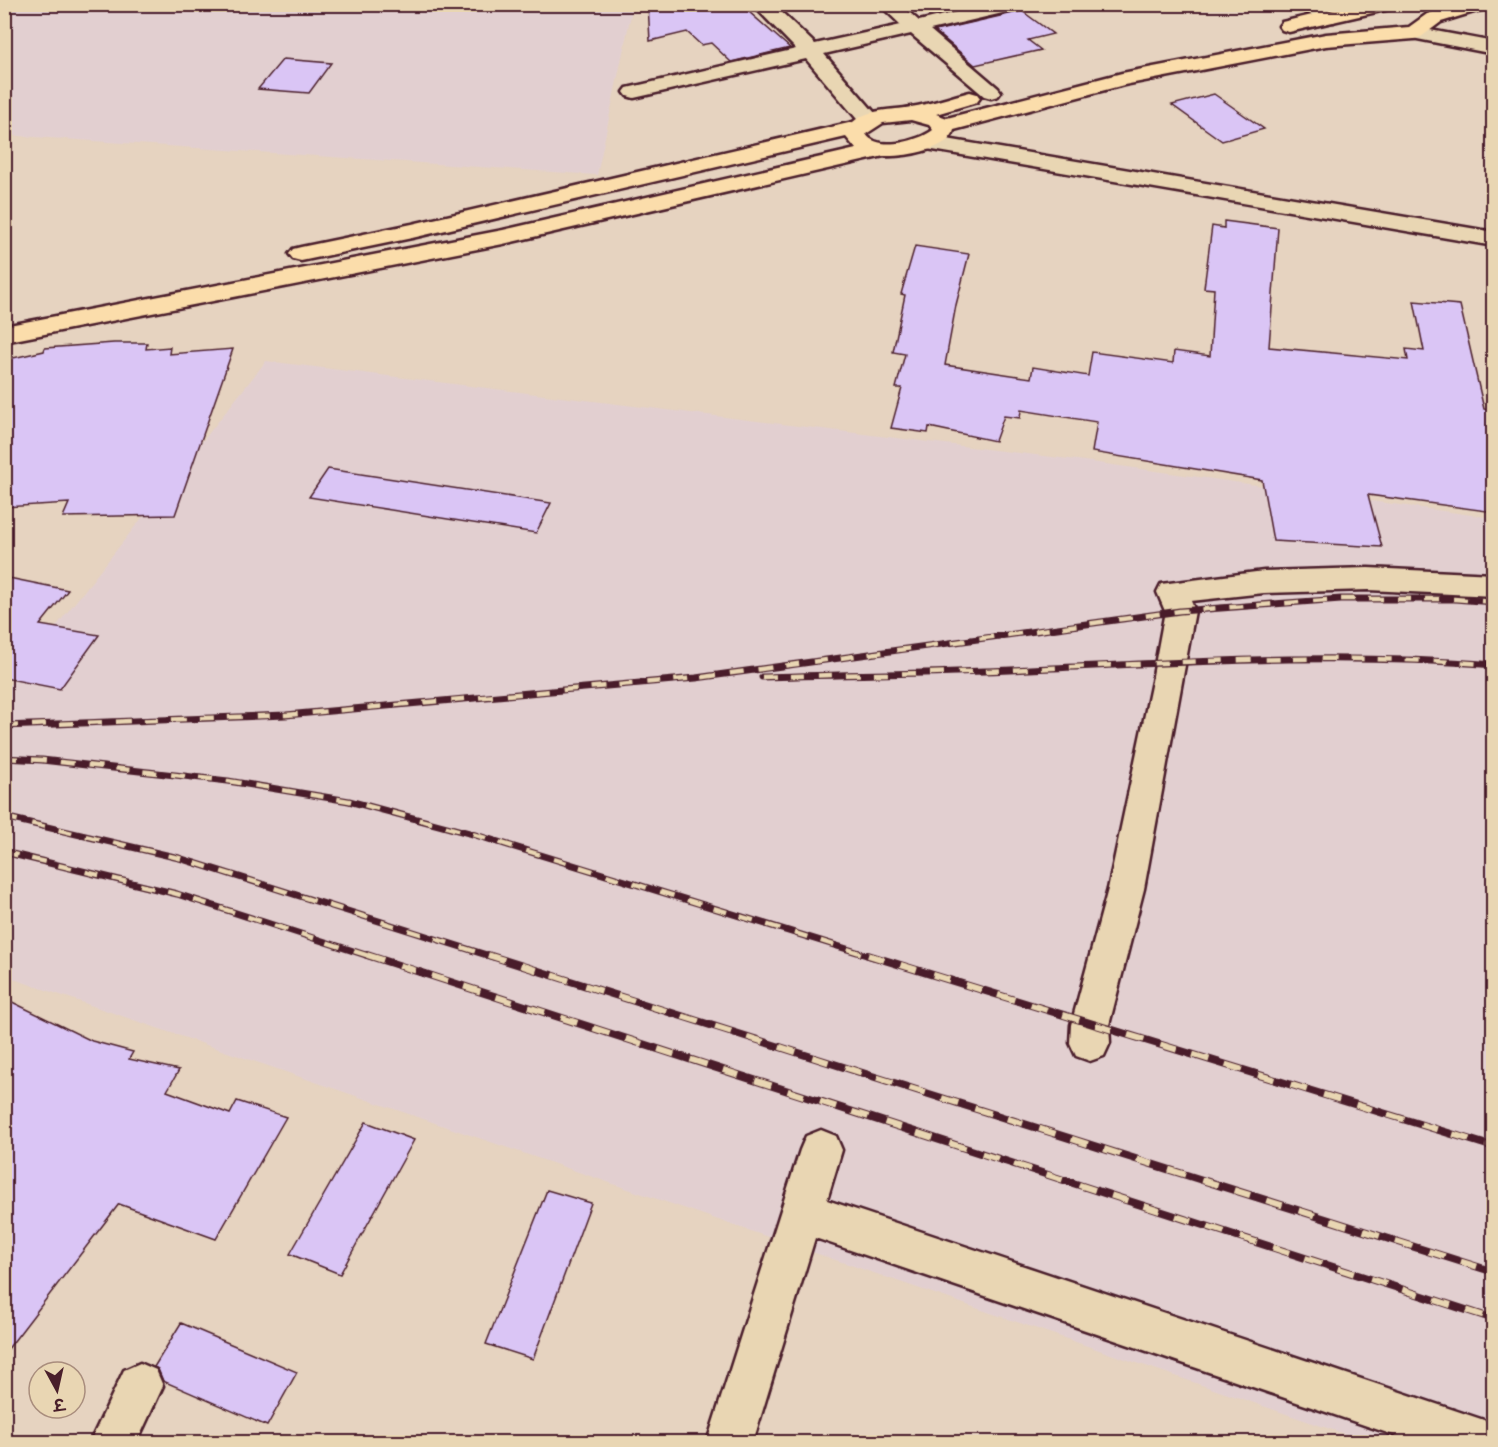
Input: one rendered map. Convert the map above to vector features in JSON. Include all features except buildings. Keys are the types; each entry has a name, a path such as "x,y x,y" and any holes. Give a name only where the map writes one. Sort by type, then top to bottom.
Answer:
{"main road":[{"path":"1268,30 1305,14 1327,18 1387,4"},
{"path":"4,334 503,237 886,149 1122,79 1326,40 1414,33 1434,18 1480,4"},
{"path":"1416,7 1434,18"},
{"path":"1305,14 1326,40"},
{"path":"1096,66 1188,47"},
{"path":"163,281 423,229 864,123 911,114 1012,87"},
{"path":"911,114 936,120 938,134"},
{"path":"864,123 855,134 860,142 870,148 886,149"}],"street":[{"path":"761,4 811,52 864,123"},
{"path":"888,4 991,92"},
{"path":"634,92 1017,4"},
{"path":"1414,33 1494,48"},
{"path":"938,134 1494,225"},
{"path":"938,134 1494,239"},
{"path":"1090,1043 1090,1025 1126,889 1172,662 1180,611 1172,592 1264,582 1368,579 1494,585"},
{"path":"730,1443 821,1150"},
{"path":"801,1212 1481,1443"},
{"path":"113,1443 140,1386"}],"shaded area":[{"path":"4,5 633,5 597,175 5,135"},
{"path":"266,361 1077,460 1493,518 1493,1442 1368,1442 5,976 5,691"}],"railway":[{"path":"4,726 286,715 696,678 1180,611 1341,599 1454,599 1494,602"},
{"path":"762,677 1320,659 1378,659 1494,665"},
{"path":"4,758 42,760 228,781 349,801 469,833 873,957"},
{"path":"4,817 179,858 493,957"},
{"path":"4,852 177,894 372,957"},
{"path":"367,955 1494,1319"},
{"path":"488,955 1494,1272"},
{"path":"868,955 1494,1147"}]}
